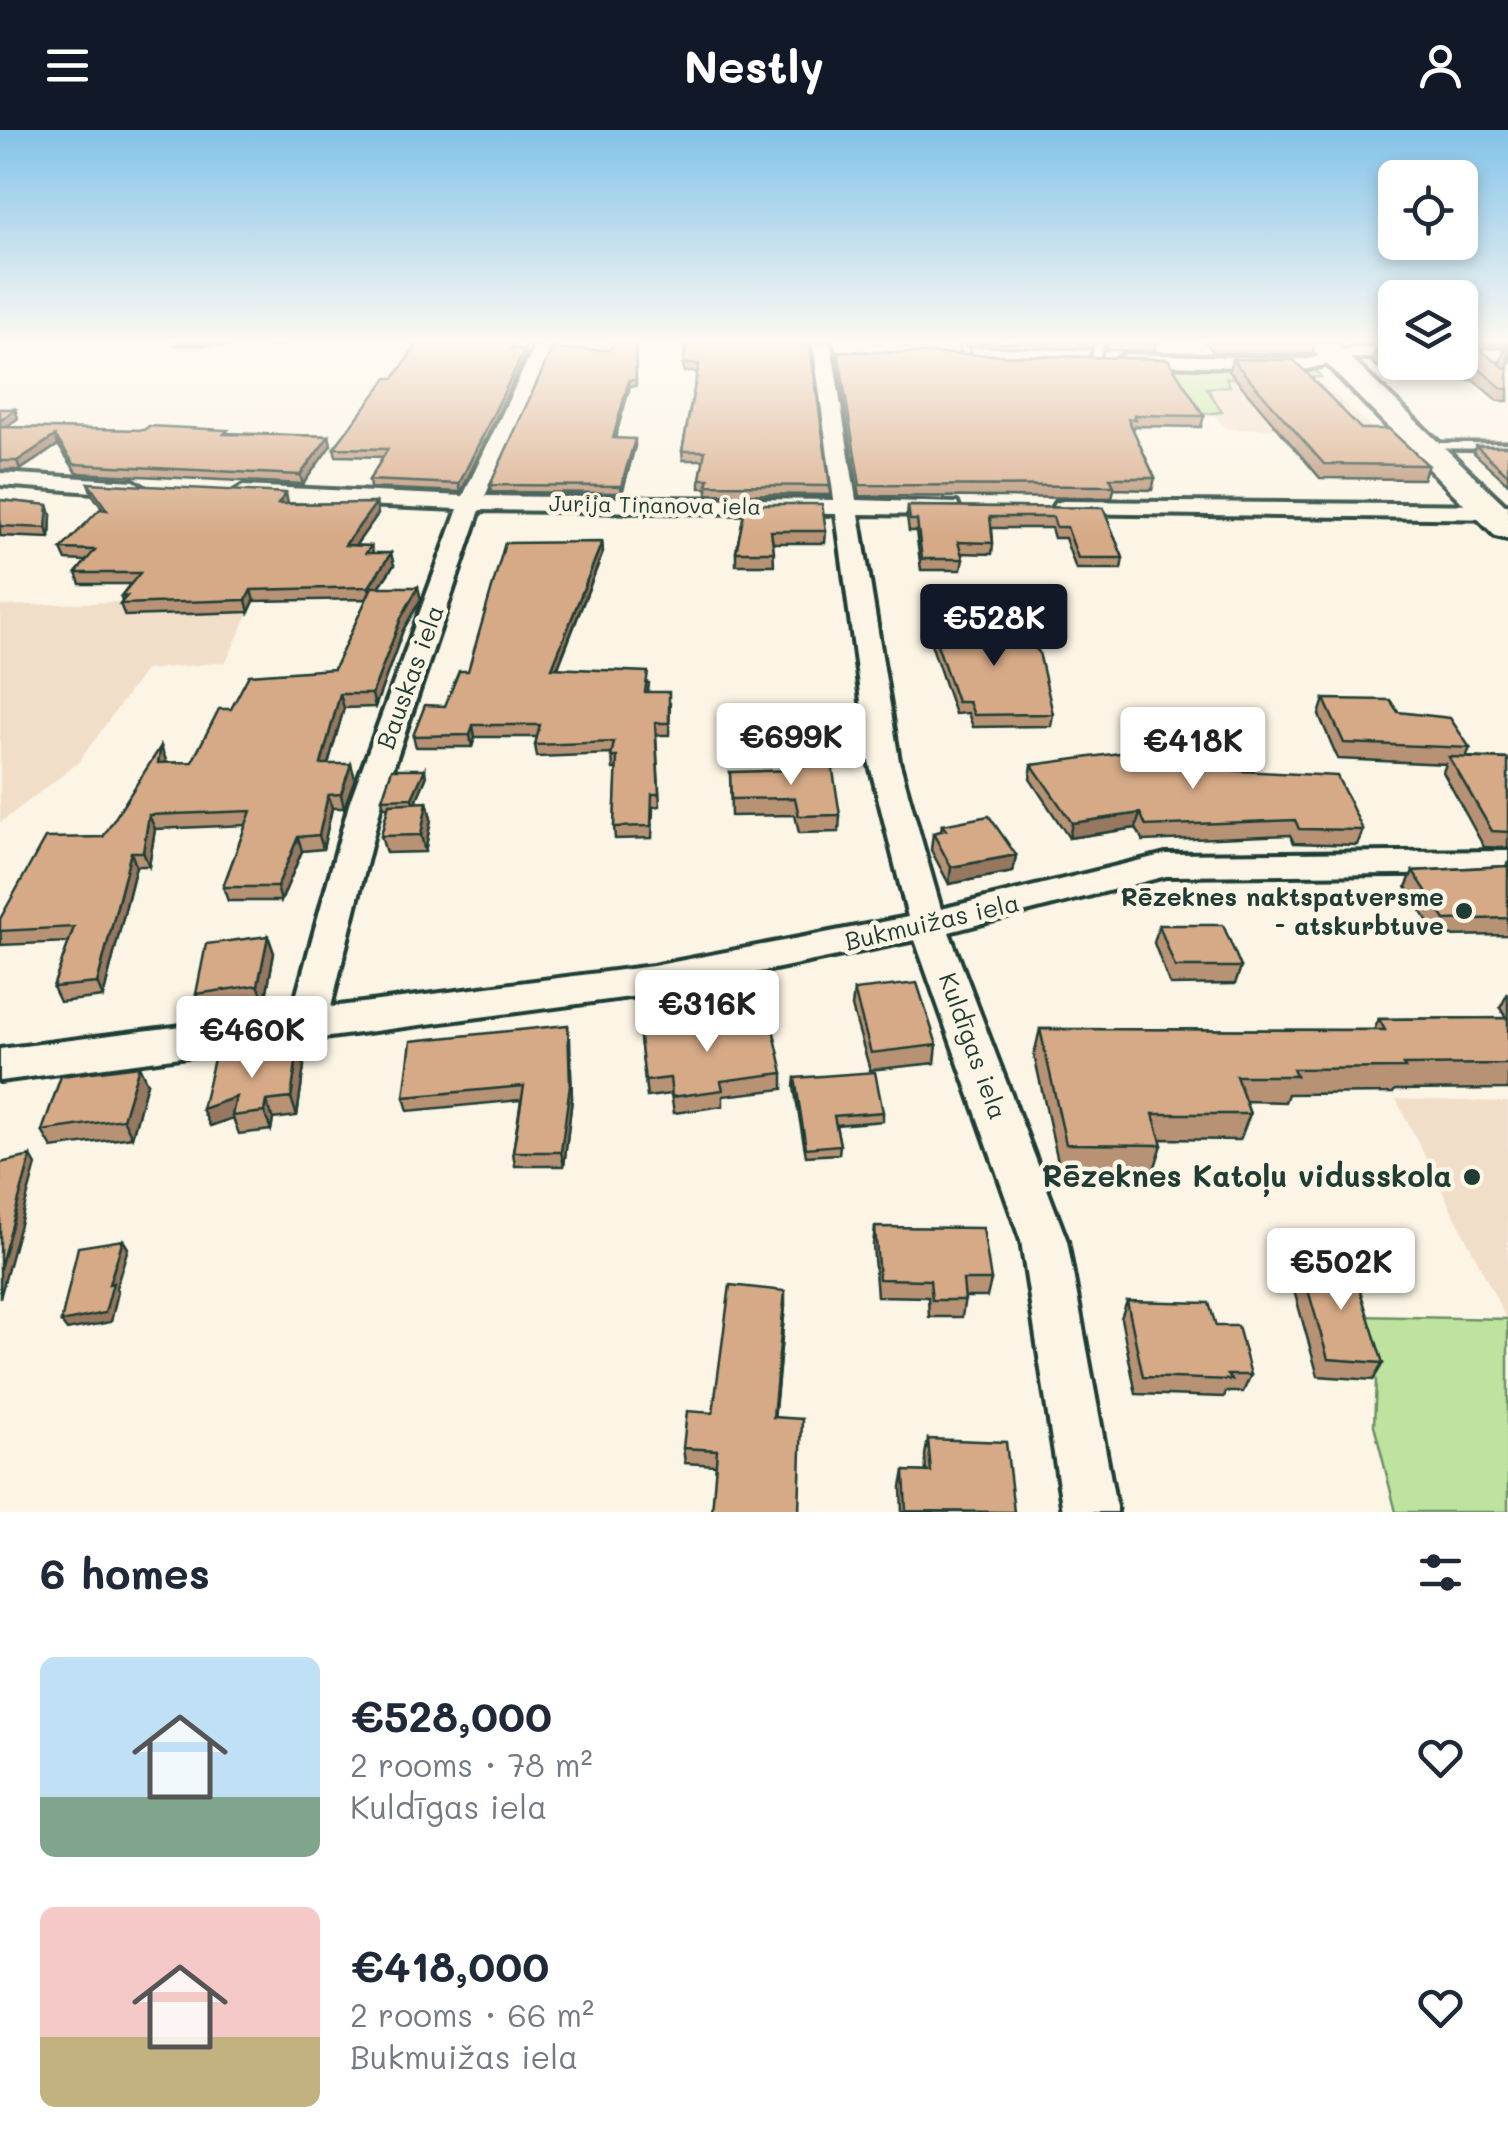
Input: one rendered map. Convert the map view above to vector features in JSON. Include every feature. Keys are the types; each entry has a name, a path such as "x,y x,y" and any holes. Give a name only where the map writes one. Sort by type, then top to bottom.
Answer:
{"main road":[{"path":"1385,407 1502,517"}],"street":[{"name":"Bauskas iela","path":"308,1023 366,801 471,503 515,407"},
{"name":"Kuldīgas iela","path":"835,407 884,760 928,926 1044,1241 1090,1512"},
{"path":"0,479 165,489"},
{"name":"Jurija Tiņanova iela","path":"223,492 471,503 980,508"},
{"path":"1036,508 1502,517"},
{"name":"Bukmuižas iela","path":"0,1065 653,980 928,926 1166,866 1508,862"}],"lane":[{"path":"1424,446 1508,446"}],"shaded area":[{"path":"1206,407 1349,407 1372,428 1228,429"},
{"path":"256,597 226,662 145,670 78,763 0,823 0,606"},
{"name":"Rēzeknes Katoļu vidusskola","path":"1396,1099 1508,1102 1508,1319 1505,1316"}],"green space":[{"path":"1185,407 1219,407 1222,412 1194,415"},
{"path":"1356,1316 1508,1319 1508,1512 1396,1512 1374,1425 1376,1381"}],"building":[{"path":"365,407 496,407 459,484 369,480 388,449 334,448"},
{"path":"525,407 621,407 613,438 635,439 621,486 490,485"},
{"path":"691,407 819,407 830,486 707,485 709,479 700,479 705,451 682,451"},
{"path":"847,407 1199,407 1204,416 1134,415 1136,419 1128,419 1155,478 1110,478 1114,486 860,485"},
{"path":"1274,407 1340,407 1361,429 1389,429 1428,465 1324,464"},
{"path":"0,409 15,409 0,421"},
{"path":"149,426 228,430 224,434 329,436 300,475 74,464 55,436 17,461 0,461 0,427 144,430"},
{"path":"1476,446 1508,446 1508,475"},
{"path":"88,483 286,493 278,504 376,503 345,545 371,546 366,553 391,553 369,587 251,590 246,600 120,604 127,596 121,596 140,573 76,573 95,550 61,549 100,509 107,510"},
{"path":"0,500 48,505 46,528 0,526"},
{"path":"746,504 822,504 826,531 771,531 774,552 736,552"},
{"path":"908,506 1103,508 1123,558 1078,558 1067,527 1056,527 1053,517 990,517 993,543 958,542 963,559 922,559 917,520 910,520"},
{"path":"602,542 552,668 648,672 645,692 669,692 669,723 655,723 659,794 652,794 651,826 614,827 614,742 535,745 540,725 473,725 470,735 413,736 425,705 445,706 459,671 468,671 505,543"},
{"path":"372,587 418,587 401,618 372,694 340,694 321,764 351,764 341,794 328,795 319,835 298,837 277,887 223,887 251,811 149,815 143,852 131,852 97,983 53,987 74,927 0,931 0,919 45,838 103,837 161,746 158,763 192,762 219,709 231,709 249,675 334,669"},
{"path":"930,624 1022,627 1029,643 1039,652 1053,714 974,715 969,702 957,702"},
{"path":"1324,699 1390,700 1398,712 1450,718 1470,748 1344,743"},
{"path":"1171,746 1172,756 1195,755 1203,769 1337,776 1363,830 1299,829 1295,820 1146,826 1140,813 1072,823 1032,765"},
{"path":"1449,757 1508,759 1508,832 1492,831"},
{"path":"832,764 840,815 799,816 795,798 731,799 730,772 797,770 797,766"},
{"path":"392,769 425,769 412,798 382,799"},
{"path":"427,802 421,835 381,836 389,804"},
{"path":"989,816 1016,855 951,867 933,833 946,830 942,825"},
{"path":"1508,866 1508,918 1445,920 1413,871"},
{"path":"1159,925 1223,925 1241,967 1175,967"},
{"path":"268,936 258,985 196,994 206,944"},
{"path":"917,983 937,1045 871,1053 854,990"},
{"path":"715,1017 717,1031 772,1024 783,1073 721,1081 723,1090 672,1097 670,1078 645,1081 639,1029"},
{"path":"1508,1018 1508,1064 1293,1069 1296,1076 1236,1076 1250,1114 1153,1114 1162,1145 1066,1144 1040,1029 1385,1030 1379,1019"},
{"path":"568,1025 570,1085 561,1152 513,1152 524,1086 404,1097 411,1041"},
{"path":"298,1049 291,1098 266,1101 264,1112 232,1116 236,1097 202,1109 214,1059"},
{"path":"139,1066 123,1119 42,1131 61,1076"},
{"path":"875,1072 883,1112 834,1116 840,1145 806,1148 795,1078"},
{"path":"31,1156 0,1268 0,1163"},
{"path":"875,1227 983,1228 991,1280 963,1280 965,1300 932,1300 930,1280 879,1279"},
{"path":"123,1240 109,1284 113,1283 105,1313 61,1322 78,1247"},
{"path":"1300,1262 1352,1266 1383,1363 1328,1359"},
{"path":"730,1285 785,1291 773,1417 802,1419 799,1512 712,1512 717,1450 683,1448 687,1411 713,1413"},
{"path":"1127,1301 1209,1303 1216,1326 1238,1326 1251,1375 1228,1375 1232,1380 1143,1377"},
{"path":"928,1439 1006,1442 1014,1512 906,1511 904,1471 931,1472"}],"place":[{"name":"Rēzeknes naktspatversme - atskurbtuve","path":"1464,911"},
{"name":"Rēzeknes Katoļu vidusskola","path":"1472,1177"}]}
